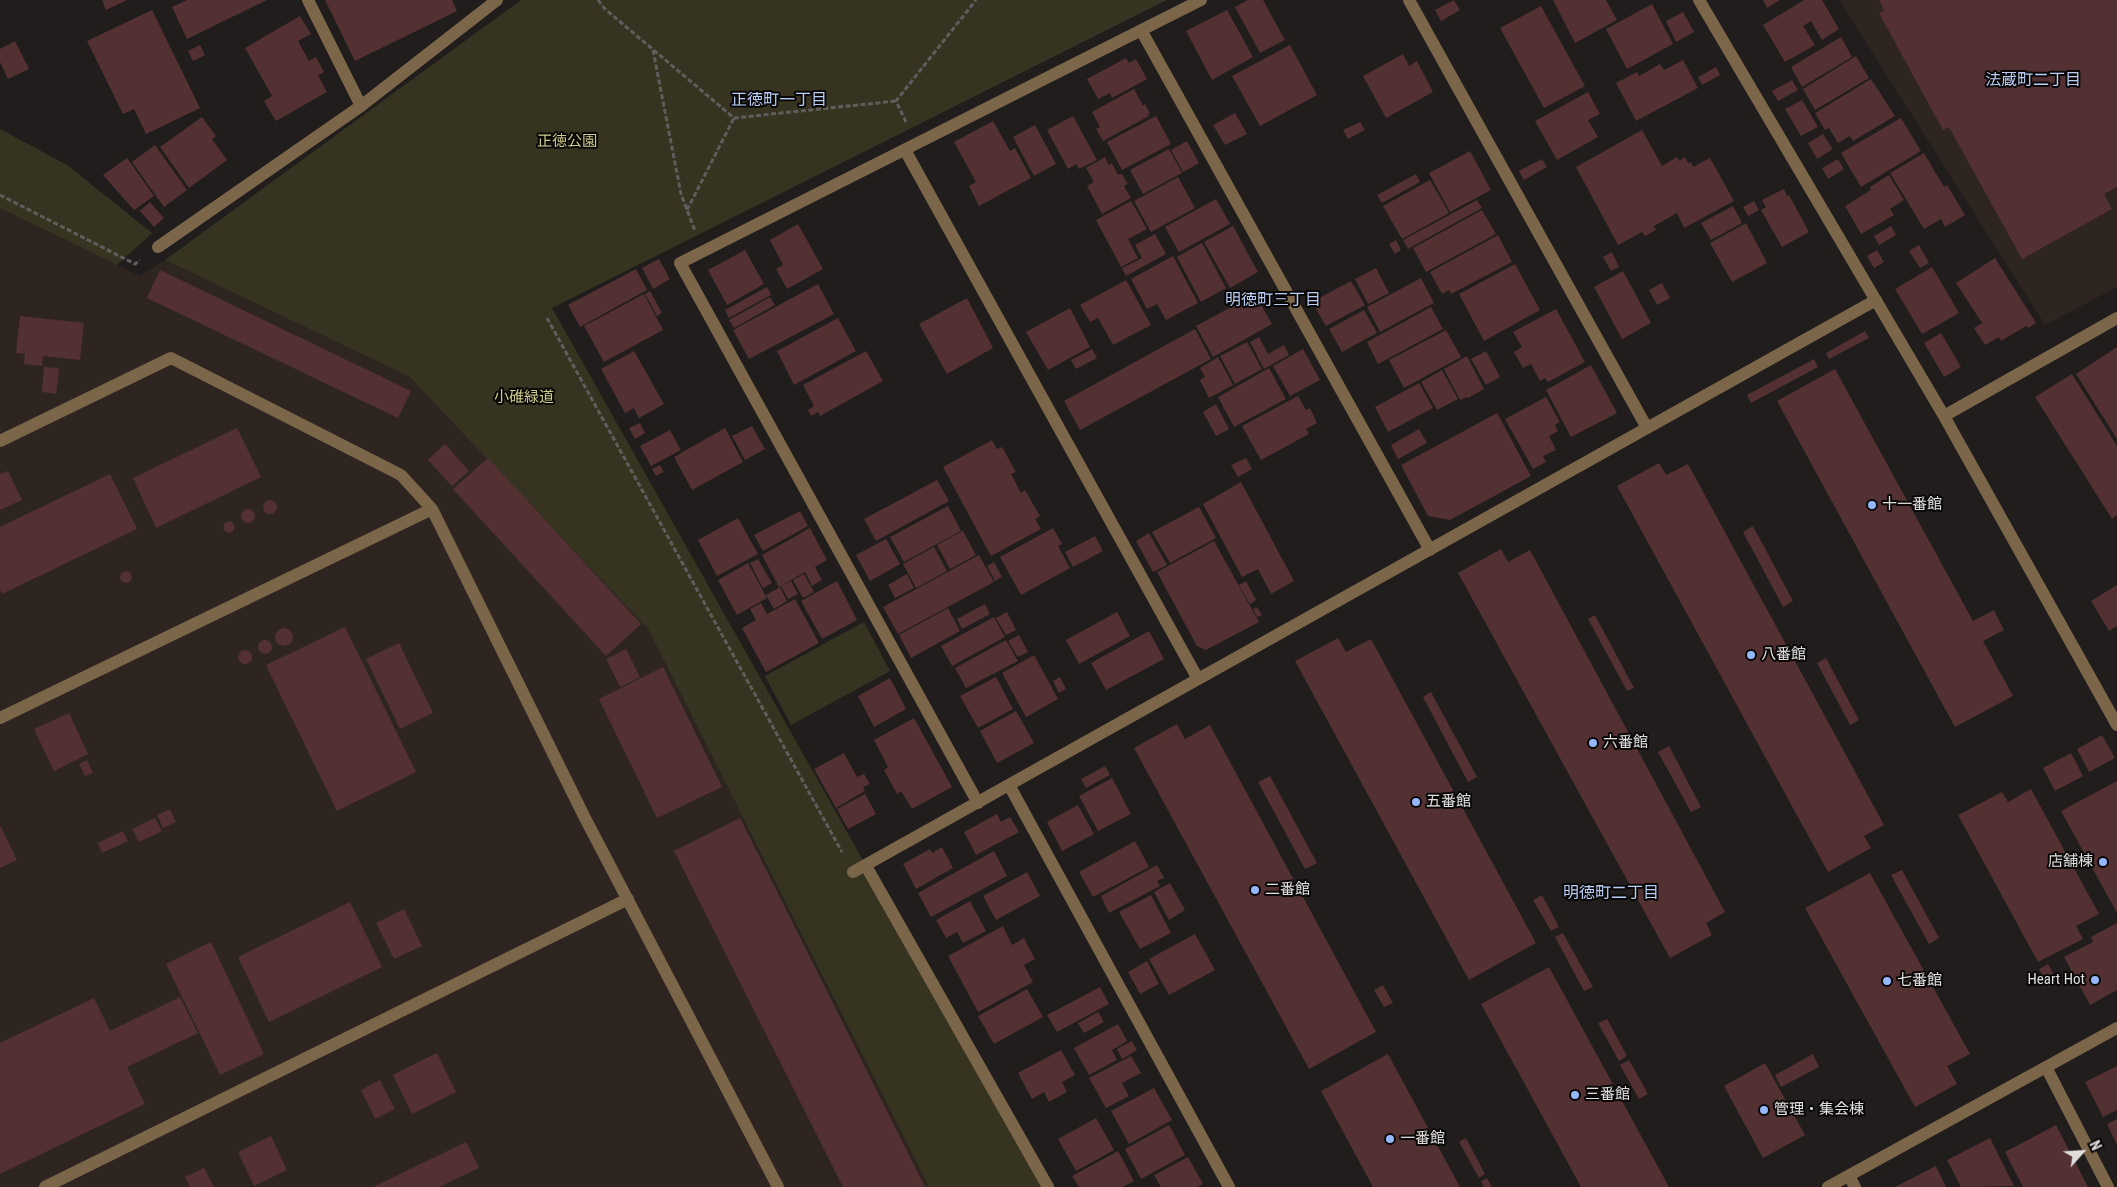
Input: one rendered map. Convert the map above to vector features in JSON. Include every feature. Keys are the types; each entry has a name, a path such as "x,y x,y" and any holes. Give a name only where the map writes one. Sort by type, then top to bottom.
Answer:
{"street":[{"path":"308,0 361,106"},
{"path":"158,247 361,106 497,0"},
{"path":"978,803 680,263 1201,0"},
{"path":"1409,0 1647,428"},
{"path":"1699,0 1944,416 2117,725"},
{"path":"1141,30 1430,550"},
{"path":"905,150 1198,679"},
{"path":"853,872 1876,300"},
{"path":"1944,416 2117,318"},
{"path":"0,441 171,358 401,476 432,509 585,818 778,1187"},
{"path":"0,718 432,509"},
{"path":"1009,785 1229,1187"},
{"path":"866,866 1048,1187"},
{"path":"45,1187 628,899"},
{"path":"1828,1187 1852,1181 2046,1067 2117,1028"},
{"path":"2046,1067 2108,1187"}],"path":[{"path":"598,0 605,9 734,118 896,101 976,0"},
{"path":"653,50 681,194 703,252"},
{"path":"896,101 917,144"},
{"path":"687,210 734,118"},
{"path":"0,196 135,264 158,247"},
{"path":"547,318 853,872"}],"shaded area":[{"path":"1839,0 2117,0 2117,287 2045,325"},
{"path":"0,208 140,276 165,260 410,377 461,424 648,629 929,1187 0,1187"}],"green space":[{"name":"正徳公園","path":"521,0 1167,0 552,308 873,878 1044,1187 929,1187 648,629 410,377 165,260"},
{"path":"0,129 67,165 152,233 117,265 0,208"},
{"path":"864,622 890,671 791,725 765,676"}],"building":[{"path":"102,0 127,0 106,10"},
{"path":"187,0 267,0 187,39 172,7"},
{"path":"325,0 452,0 457,11 355,61"},
{"path":"1248,0 1263,0 1285,40 1260,53 1235,7"},
{"path":"1454,0 1460,10 1441,21 1435,10"},
{"path":"1553,0 1606,0 1617,20 1575,43"},
{"path":"1763,0 1780,0 1767,8"},
{"path":"1804,0 1822,0 1839,29 1822,40 1811,21 1803,26 1815,45 1785,62 1763,25"},
{"path":"1879,0 2117,0 2117,187 2104,194 2112,209 2022,259 1949,127 1943,130 1879,13 1884,10"},
{"path":"1652,4 1673,44 1627,69 1606,29"},
{"path":"1541,6 1585,86 1544,108 1500,28"},
{"path":"152,10 200,108 146,134 134,109 123,114 87,41"},
{"path":"1227,10 1253,57 1212,80 1186,31"},
{"path":"1683,12 1694,32 1676,42 1666,21"},
{"path":"300,16 311,34 298,41 309,61 316,57 324,72 318,75 327,92 276,121 264,101 272,96 245,48"},
{"path":"1841,37 1852,57 1802,87 1791,67"},
{"path":"15,41 29,69 8,79 0,62 0,49"},
{"path":"200,45 205,55 193,61 188,51"},
{"path":"1290,45 1317,95 1260,126 1232,76"},
{"path":"1403,54 1409,66 1417,61 1433,92 1386,118 1363,76"},
{"path":"1856,56 1869,78 1815,110 1803,89"},
{"path":"1126,58 1129,63 1136,59 1147,79 1112,98 1110,93 1098,99 1087,79"},
{"path":"1683,60 1698,88 1636,121 1616,83 1637,72 1639,76 1660,64 1664,70"},
{"path":"1716,67 1720,75 1702,85 1698,77"},
{"path":"1871,79 1895,116 1853,141 1850,136 1838,143 1829,128 1849,116 1825,130 1815,113"},
{"path":"1792,80 1798,90 1778,101 1772,91"},
{"path":"1134,89 1143,106 1145,104 1150,113 1148,114 1149,116 1103,141 1096,129 1100,127 1092,112"},
{"path":"1588,92 1600,114 1588,120 1598,137 1557,160 1535,121"},
{"path":"1802,100 1818,127 1801,136 1785,109"},
{"path":"1235,113 1247,134 1225,145 1213,125"},
{"path":"1073,116 1097,160 1079,169 1076,164 1068,169 1047,130"},
{"path":"1156,116 1171,144 1122,170 1107,142"},
{"path":"202,117 216,136 212,139 227,160 189,188 160,147"},
{"path":"1901,118 1921,151 1861,187 1841,153"},
{"path":"993,121 1010,151 1015,148 1031,178 979,206 969,186 976,182 954,142"},
{"path":"1360,122 1365,130 1348,139 1343,130"},
{"path":"1035,125 1056,164 1034,176 1013,137"},
{"path":"1642,130 1662,166 1677,157 1679,161 1685,157 1688,163 1691,162 1693,167 1710,158 1734,201 1684,228 1677,213 1654,226 1656,230 1645,236 1642,232 1618,245 1576,167"},
{"path":"1823,134 1833,149 1817,159 1808,143"},
{"path":"1187,141 1199,163 1183,172 1171,150"},
{"path":"155,145 187,190 164,207 132,162"},
{"path":"1169,149 1182,173 1143,194 1130,170"},
{"path":"1470,151 1491,190 1450,212 1429,173"},
{"path":"1924,153 1944,187 1947,185 1965,215 1945,227 1941,219 1924,229 1890,173"},
{"path":"1105,157 1109,165 1112,163 1118,175 1122,174 1128,184 1124,186 1131,198 1102,214 1087,186 1094,182 1086,168"},
{"path":"127,158 154,196 134,210 103,175"},
{"path":"1542,159 1547,167 1524,180 1519,171"},
{"path":"1838,159 1844,169 1828,179 1822,168"},
{"path":"1416,174 1420,182 1382,203 1377,195"},
{"path":"1889,175 1904,200 1890,209 1894,215 1861,234 1845,206 1871,190 1870,187"},
{"path":"1178,177 1195,208 1151,232 1134,201"},
{"path":"1430,180 1449,213 1402,239 1383,206"},
{"path":"1784,189 1809,232 1782,247 1761,210 1766,207 1762,200"},
{"path":"1216,199 1230,224 1179,252 1165,227"},
{"path":"1477,200 1482,208 1408,249 1403,240"},
{"path":"1131,201 1147,229 1128,239 1138,258 1121,267 1096,220"},
{"path":"1754,201 1759,210 1748,216 1743,207"},
{"path":"150,202 164,218 154,227 140,211"},
{"path":"1733,206 1742,223 1711,240 1701,223"},
{"path":"1482,210 1496,234 1426,272 1413,248"},
{"path":"1746,223 1767,263 1732,282 1710,243"},
{"path":"798,224 823,269 787,289 776,269 783,265 770,240"},
{"path":"1233,226 1258,272 1230,288 1204,242"},
{"path":"1891,226 1896,235 1879,245 1874,236"},
{"path":"1155,234 1166,254 1126,276 1122,268 1142,258 1135,245"},
{"path":"1498,235 1512,262 1451,294 1449,290 1442,294 1430,272"},
{"path":"1396,240 1401,250 1395,254 1389,244"},
{"path":"1202,243 1226,288 1201,302 1177,257"},
{"path":"1919,245 1929,263 1920,268 1909,251"},
{"path":"745,250 764,284 727,305 708,270"},
{"path":"1877,250 1884,262 1874,268 1867,256"},
{"path":"1612,252 1619,267 1611,271 1603,257"},
{"path":"1173,256 1198,303 1166,320 1157,304 1147,309 1131,279"},
{"path":"1995,258 2036,323 2028,328 2026,326 2001,341 1999,337 1985,345 1974,328 1982,323 1956,283"},
{"path":"659,259 670,279 653,289 642,268"},
{"path":"1515,264 1540,310 1484,341 1459,294"},
{"path":"1932,267 1959,313 1922,334 1895,289"},
{"path":"1376,268 1389,293 1368,304 1355,279"},
{"path":"636,269 647,290 580,327 568,305"},
{"path":"160,270 411,391 398,418 147,298"},
{"path":"1623,271 1651,323 1622,339 1594,287"},
{"path":"1421,278 1434,303 1380,332 1367,307"},
{"path":"1126,280 1151,325 1113,345 1098,318 1090,322 1080,305"},
{"path":"1351,281 1365,305 1326,326 1312,302"},
{"path":"1662,283 1670,298 1657,305 1649,290"},
{"path":"818,284 834,314 749,359 733,330"},
{"path":"767,287 771,295 729,318 725,310"},
{"path":"650,291 662,313 657,316 645,294"},
{"path":"644,294 663,330 604,362 584,326"},
{"path":"1255,294 1272,324 1213,357 1196,326"},
{"path":"770,297 775,305 734,328 729,320"},
{"path":"967,298 993,348 947,374 919,324"},
{"path":"1431,307 1443,329 1378,364 1367,342"},
{"path":"1070,308 1090,347 1048,370 1026,332"},
{"path":"1556,309 1585,362 1548,382 1545,378 1540,381 1531,364 1523,368 1514,352 1522,347 1513,332"},
{"path":"1364,310 1377,333 1342,352 1329,329"},
{"path":"20,316 84,323 80,360 43,356 42,366 24,364 25,354 16,353"},
{"path":"838,318 856,351 794,385 777,351"},
{"path":"1195,329 1211,359 1080,430 1064,401"},
{"path":"1446,330 1461,357 1404,388 1389,360"},
{"path":"1865,331 1869,338 1829,359 1826,353"},
{"path":"1941,333 1961,367 1944,377 1924,343"},
{"path":"1259,337 1268,354 1284,345 1289,355 1264,369 1250,342"},
{"path":"1247,342 1262,369 1235,384 1220,356"},
{"path":"2117,347 2117,439 2076,374"},
{"path":"1092,349 1097,358 1076,369 1071,360"},
{"path":"1303,349 1320,380 1290,396 1273,366"},
{"path":"634,351 664,404 639,418 634,408 625,413 601,369"},
{"path":"866,351 883,381 820,416 818,412 811,416 808,410 814,406 803,385"},
{"path":"1486,351 1500,377 1486,385 1471,359"},
{"path":"1467,356 1484,389 1468,398 1460,400 1444,369"},
{"path":"1218,357 1233,385 1209,398 1200,380 1205,377 1200,368"},
{"path":"1814,359 1818,367 1751,403 1747,395"},
{"path":"1591,365 1617,413 1571,437 1546,390"},
{"path":"44,367 59,368 56,394 42,392"},
{"path":"1269,368 1286,399 1234,427 1218,397"},
{"name":"十一番館","path":"1835,369 1973,621 1994,610 2004,630 1983,641 2013,696 1955,727 1777,401"},
{"path":"1442,370 1458,399 1437,410 1421,382"},
{"path":"2072,374 2117,446 2117,515 2112,519 2035,397"},
{"path":"1419,383 1433,408 1388,432 1375,407"},
{"path":"1298,396 1306,410 1310,408 1317,423 1306,429 1309,434 1261,460 1242,426"},
{"path":"1546,397 1560,422 1555,425 1558,431 1549,436 1556,450 1543,456 1546,462 1533,469 1505,419"},
{"path":"1216,404 1229,429 1216,436 1203,412"},
{"path":"1497,413 1531,476 1450,520 1428,516 1401,465"},
{"path":"640,423 645,433 635,439 629,428"},
{"path":"752,426 765,449 745,460 732,436"},
{"path":"237,428 261,477 156,528 133,478"},
{"path":"725,428 743,462 692,490 674,457"},
{"path":"1419,429 1427,443 1398,459 1391,445"},
{"path":"670,430 681,450 651,466 640,446"},
{"path":"992,440 997,449 1002,447 1016,472 1011,474 1021,493 1025,490 1040,516 1035,519 1041,529 991,556 943,467"},
{"path":"445,444 469,471 452,486 428,460"},
{"path":"488,458 641,624 606,656 453,489"},
{"path":"1246,458 1252,469 1238,477 1231,465"},
{"name":"八番館","path":"1659,463 1666,475 1688,464 1884,825 1864,836 1871,848 1828,872 1617,486"},
{"path":"660,465 664,472 656,476 652,469"},
{"path":"8,471 22,500 0,510 0,474"},
{"path":"110,474 137,529 2,594 0,590 0,527"},
{"path":"937,480 949,501 876,541 864,519"},
{"path":"1241,482 1294,581 1271,594 1258,569 1242,577 1203,504"},
{"path":"270,500 275,502 277,507 275,512 270,514 265,512 263,507 265,502"},
{"path":"948,506 961,531 904,562 890,537"},
{"path":"1199,507 1216,538 1170,563 1152,532"},
{"path":"248,509 253,511 255,516 253,521 248,523 243,521 241,516 243,511"},
{"path":"800,511 808,526 763,551 754,535"},
{"path":"738,518 758,554 717,576 698,540"},
{"path":"227,522 231,522 234,527 233,531 227,532 224,529 224,525"},
{"path":"1753,526 1793,601 1783,607 1743,532"},
{"path":"810,528 827,560 815,567 822,580 812,586 805,572 779,587 762,555"},
{"path":"1053,528 1062,544 1058,546 1070,568 1021,595 1000,557"},
{"path":"963,531 976,555 950,569 937,545"},
{"path":"1149,533 1167,565 1153,572 1136,541"},
{"path":"1095,536 1103,551 1073,567 1065,552"},
{"path":"886,539 900,564 870,581 856,555"},
{"path":"1214,541 1259,622 1206,650 1197,646 1157,572"},
{"path":"934,547 947,571 916,588 903,564"},
{"name":"六番館","path":"1501,549 1508,562 1530,550 1725,912 1706,923 1712,935 1670,958 1458,573"},
{"path":"979,555 994,582 898,634 883,607"},
{"path":"758,559 772,583 763,588 750,563"},
{"path":"994,562 1002,577 995,581 987,566"},
{"path":"748,563 767,598 737,615 718,580"},
{"path":"128,571 131,572 131,582 124,583 121,582 120,575 121,572"},
{"path":"804,574 814,592 803,598 793,580"},
{"path":"907,574 914,588 895,598 888,585"},
{"path":"791,581 798,594 788,599 781,586"},
{"path":"837,581 857,620 822,639 801,601"},
{"path":"1246,581 1256,600 1250,604 1239,585"},
{"path":"2117,585 2117,626 2109,631 2091,601"},
{"path":"780,587 787,601 774,609 766,595"},
{"path":"795,599 819,643 766,672 742,628 756,620 750,609 761,603 767,614"},
{"path":"985,604 990,614 962,629 957,619"},
{"path":"1257,607 1262,615 1257,617 1253,609"},
{"path":"948,608 960,631 911,658 899,635"},
{"path":"1007,612 1016,630 1006,635 996,618"},
{"path":"1117,612 1130,636 1079,664 1066,640"},
{"path":"1595,615 1634,688 1627,691 1588,619"},
{"path":"994,617 1005,637 952,666 941,646"},
{"path":"345,627 416,772 337,811 266,665"},
{"path":"284,628 290,631 293,637 290,643 284,646 278,643 275,637 278,631"},
{"path":"1149,631 1164,659 1106,690 1091,663"},
{"path":"1019,635 1028,652 1018,657 1008,641"},
{"name":"五番館","path":"1338,638 1346,652 1371,639 1536,943 1469,980 1295,661"},
{"path":"262,640 268,640 272,647 268,654 262,654 258,650 258,644"},
{"path":"1006,640 1018,661 966,688 955,668"},
{"path":"399,643 433,713 400,729 366,659"},
{"path":"626,649 640,677 620,687 606,659"},
{"path":"242,650 248,650 252,657 248,664 242,664 238,660 238,654"},
{"path":"1034,655 1058,699 1026,717 1002,673"},
{"path":"1826,658 1859,720 1850,725 1817,663"},
{"path":"663,667 722,787 657,818 599,699"},
{"path":"996,677 1013,709 978,728 960,696"},
{"path":"1060,677 1066,689 1059,693 1053,681"},
{"path":"890,678 906,709 874,727 858,696"},
{"path":"1431,692 1477,777 1468,782 1423,697"},
{"path":"1016,711 1034,743 997,763 980,731"},
{"path":"69,713 88,754 54,771 34,729"},
{"path":"914,718 952,787 912,809 901,791 897,794 884,770 888,767 874,740"},
{"name":"二番館","path":"1177,724 1185,739 1210,725 1376,1032 1309,1069 1134,748"},
{"path":"2102,735 2115,758 2089,772 2077,749"},
{"path":"1669,746 1701,807 1691,812 1658,752"},
{"path":"844,753 857,777 864,774 870,784 863,787 865,791 836,808 814,769"},
{"path":"2071,753 2083,776 2055,791 2043,768"},
{"path":"87,760 93,773 85,776 79,764"},
{"path":"1105,766 1110,775 1086,788 1081,779"},
{"path":"1270,776 1317,863 1305,869 1258,782"},
{"path":"1112,778 1131,814 1098,831 1079,796"},
{"name":"店舗棟","path":"2117,781 2117,913 2061,811"},
{"path":"2031,789 2099,914 2076,926 2083,939 2038,962 1958,815 2002,792 2008,802"},
{"path":"865,794 876,814 848,829 837,809"},
{"path":"1078,805 1094,834 1062,851 1047,822"},
{"path":"170,809 176,822 163,828 157,815"},
{"path":"997,814 1001,822 1010,817 1019,832 976,855 964,832"},
{"path":"155,818 162,831 139,842 132,829"},
{"path":"740,818 925,1187 843,1187 674,851"},
{"path":"0,825 17,860 0,868"},
{"path":"123,831 128,841 102,853 98,843"},
{"path":"1135,841 1149,867 1093,897 1079,872"},
{"path":"942,847 953,868 916,889 903,864 930,849 932,853"},
{"path":"994,851 1007,876 931,917 918,893"},
{"path":"1157,865 1164,878 1157,881 1160,886 1109,913 1101,896"},
{"path":"1902,870 1939,938 1929,944 1891,875"},
{"path":"1027,872 1040,896 996,920 983,896"},
{"name":"七番館","path":"1870,873 1970,1054 1947,1066 1957,1084 1915,1107 1805,908"},
{"path":"1170,883 1185,910 1169,920 1154,892"},
{"path":"1151,895 1171,933 1140,949 1119,912"},
{"path":"1542,895 1559,927 1551,931 1533,900"},
{"path":"970,901 986,931 963,943 957,932 946,938 936,920"},
{"path":"350,902 382,967 269,1022 238,957"},
{"path":"404,909 422,946 394,959 376,923"},
{"path":"2117,923 2117,990 2090,1005 2064,957 2093,942 2091,937"},
{"path":"1003,926 1012,945 1024,938 1035,959 1024,965 1033,982 978,1012 948,956"},
{"path":"1563,933 1593,987 1584,991 1555,937"},
{"path":"1195,934 1215,970 1169,995 1149,959"},
{"path":"211,942 264,1054 220,1075 166,964"},
{"path":"1147,961 1159,984 1140,994 1128,972"},
{"path":"2048,964 2058,982 2049,987 2039,969"},
{"name":"三番館","path":"1549,967 1669,1187 1581,1187 1481,1004"},
{"path":"1383,985 1393,1003 1384,1007 1374,990"},
{"path":"1100,987 1109,1004 1057,1032 1047,1015"},
{"path":"1027,989 1043,1017 994,1044 978,1016"},
{"path":"180,997 198,1033 127,1067 145,1104 0,1174 0,1043 94,998 110,1031"},
{"path":"1098,1012 1104,1022 1084,1033 1078,1023"},
{"path":"1607,1019 1627,1056 1619,1061 1598,1023"},
{"path":"1118,1024 1127,1041 1112,1050 1117,1060 1089,1075 1074,1048"},
{"path":"1132,1041 1137,1050 1122,1059 1117,1049"},
{"path":"1061,1050 1075,1075 1062,1082 1067,1092 1049,1102 1044,1092 1032,1099 1018,1073"},
{"path":"437,1053 456,1092 412,1114 393,1075"},
{"name":"一番館","path":"1388,1054 1460,1187 1373,1187 1321,1091"},
{"path":"1813,1054 1819,1067 1781,1087 1775,1075"},
{"path":"1131,1056 1141,1073 1122,1083 1129,1096 1106,1108 1089,1078"},
{"path":"1629,1060 1648,1094 1639,1099 1620,1065"},
{"name":"管理・集会棟","path":"1765,1063 1805,1135 1763,1158 1724,1086"},
{"path":"2117,1066 2117,1110 2103,1117 2085,1082"},
{"path":"380,1080 395,1109 375,1119 361,1090"},
{"path":"1154,1088 1172,1120 1129,1144 1111,1111"},
{"path":"1096,1118 1114,1150 1076,1171 1058,1139"},
{"path":"2117,1119 2117,1145 2107,1124"},
{"path":"1169,1125 1185,1155 1141,1179 1125,1149"},
{"path":"2056,1125 2088,1187 2023,1187 2005,1152"},
{"path":"271,1136 287,1170 254,1186 238,1152"},
{"path":"1466,1138 1485,1174 1479,1178 1459,1142"},
{"path":"1990,1138 2014,1186 1961,1187 1947,1160"},
{"path":"466,1142 479,1168 439,1187 373,1187"},
{"path":"1118,1151 1134,1181 1122,1187 1079,1187 1072,1176"},
{"path":"1188,1157 1203,1184 1197,1187 1161,1187 1154,1175"},
{"path":"1936,1166 1946,1187 1895,1187"},
{"path":"204,1168 214,1187 190,1187 185,1177"},
{"path":"1487,1178 1492,1187 1484,1187 1481,1181"}],"place":[{"name":"十一番館","path":"1872,505"},
{"name":"八番館","path":"1751,655"},
{"name":"六番館","path":"1593,743"},
{"name":"五番館","path":"1416,802"},
{"name":"店舗棟","path":"2103,862"},
{"name":"二番館","path":"1255,890"},
{"name":"Heart Hot","path":"2095,980"},
{"name":"七番館","path":"1887,981"},
{"name":"三番館","path":"1575,1095"},
{"name":"管理・集会棟","path":"1764,1110"},
{"name":"一番館","path":"1390,1139"}],"district":[{"name":"法蔵町二丁目","path":"2033,81"},
{"name":"正徳町一丁目","path":"779,101"},
{"name":"明徳町三丁目","path":"1273,301"},
{"name":"明徳町二丁目","path":"1611,894"}],"park label":[{"name":"小碓緑道","path":"524,398"}]}
